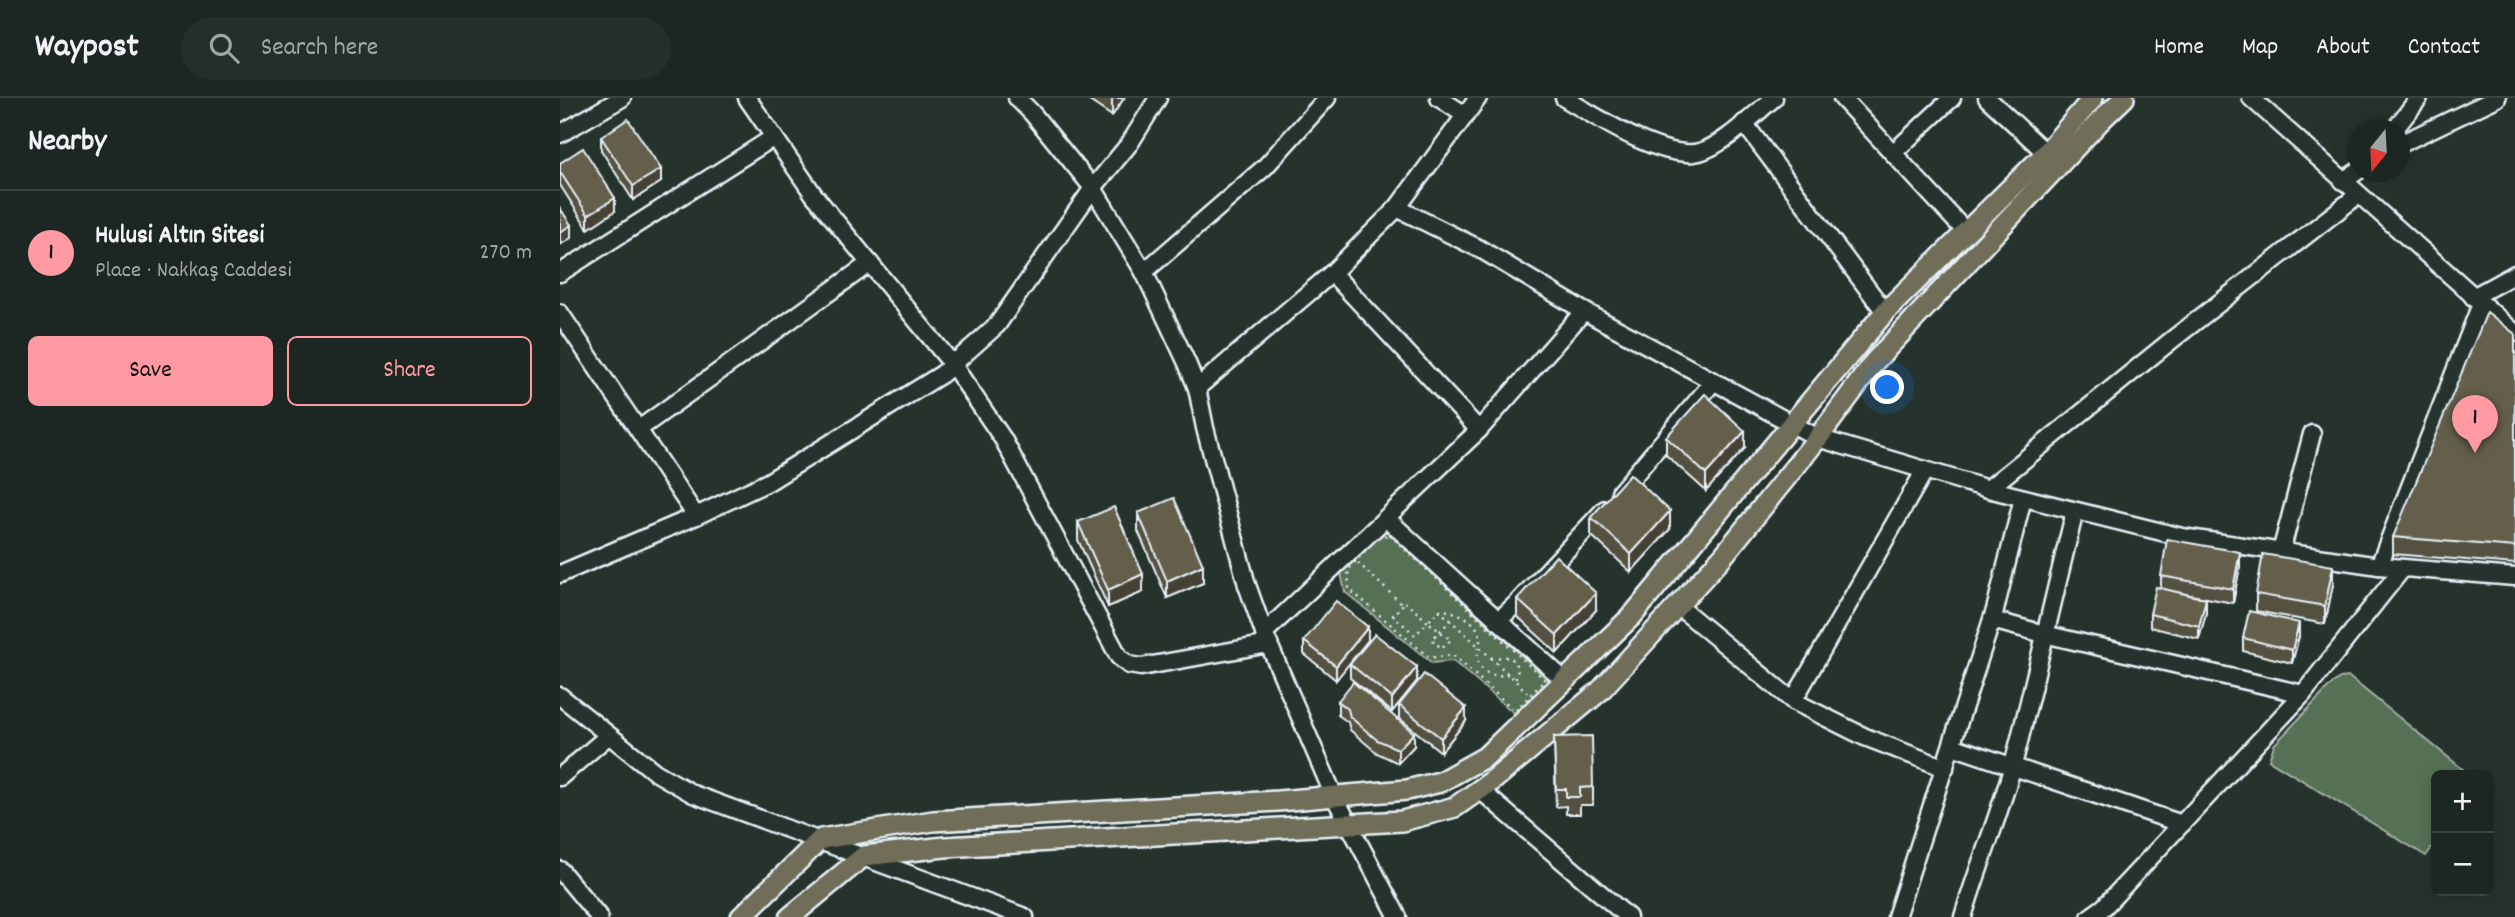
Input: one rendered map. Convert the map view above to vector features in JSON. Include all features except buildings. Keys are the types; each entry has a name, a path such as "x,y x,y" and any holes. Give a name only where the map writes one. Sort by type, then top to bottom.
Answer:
{"main road":[{"path":"741,917 821,839 933,821 1407,790 1440,782 1485,757 1632,616 1885,312 2046,153 2093,98"},
{"path":"790,917 864,856 944,847 1402,821 1455,807 1480,790 1600,691 1723,556 1818,438 1875,361 2124,98"}],"street":[{"path":"560,134 622,98"},
{"path":"747,98 814,195 953,365 1003,439 1119,657 1129,665 1141,667 1267,638 1386,518 1479,430 1584,311"},
{"path":"1017,98 1093,188 1144,272 1197,388 1234,541 1267,638 1334,796 1398,917"},
{"path":"560,574 768,482 953,365 997,324 1093,188 1130,143 1158,98"},
{"path":"1144,272 1265,167 1327,98"},
{"path":"1439,98 1465,115"},
{"path":"1197,388 1332,273 1397,208 1478,98"},
{"path":"1564,98 1629,135 1667,149 1695,153 1722,141 1774,98"},
{"path":"1842,98 1966,232"},
{"path":"1893,153 1952,98"},
{"path":"1987,98 2046,153"},
{"path":"2251,98 2515,332"},
{"path":"2403,119 2419,98"},
{"path":"2410,139 2497,98"},
{"path":"1744,123 1885,312"},
{"path":"560,273 775,137"},
{"path":"2343,181 2347,178"},
{"path":"1988,489 2173,339 2358,195"},
{"path":"1397,208 1480,249 1584,311 1818,438 1988,489 2182,537 2379,566 2515,577"},
{"path":"639,429 870,263"},
{"path":"1332,273 1479,430"},
{"path":"2379,566 2477,301 2515,274"},
{"path":"560,313 696,516"},
{"path":"1498,621 1623,488 1714,381"},
{"path":"2281,552 2312,434"},
{"path":"1793,701 1925,470"},
{"path":"1896,917 1992,620 2023,498"},
{"path":"1963,917 1992,837 2013,765 2043,634 2076,511"},
{"path":"1386,518 1564,680"},
{"path":"2090,917 2104,907 2303,694 2403,568"},
{"path":"1678,606 1793,701 1865,737 1945,768"},
{"path":"1992,620 2303,694"},
{"path":"560,696 655,772 693,794 821,839 1025,917"},
{"path":"560,777 608,736"},
{"path":"1952,746 2182,824"},
{"path":"1480,790 1628,917"},
{"path":"560,870 592,914"}],"path":[{"path":"1390,535 1545,680 1516,711 1454,655 1430,658 1349,589 1348,570 1356,561 1377,537 1390,535"},
{"path":"1356,561 1402,605"},
{"path":"1451,620 1440,631 1432,639 1441,649 1451,640 1440,631 1427,622 1405,602 1393,615 1415,635 1427,622 1439,610 1464,616 1478,632 1478,662 1483,671 1497,677 1508,674"},
{"path":"1439,610 1531,695"},
{"path":"1491,658 1509,657 1515,661 1518,673 1515,680"}],"green space":[{"path":"1384,528 1549,681 1516,715 1453,661 1432,663 1345,592 1341,573"},
{"path":"2349,677 2464,770 2431,770 2431,849 2426,856 2269,760 2274,745 2340,678"}],"place":[{"name":"Hulusi Altın Sitesi","path":"2475,453"}]}
